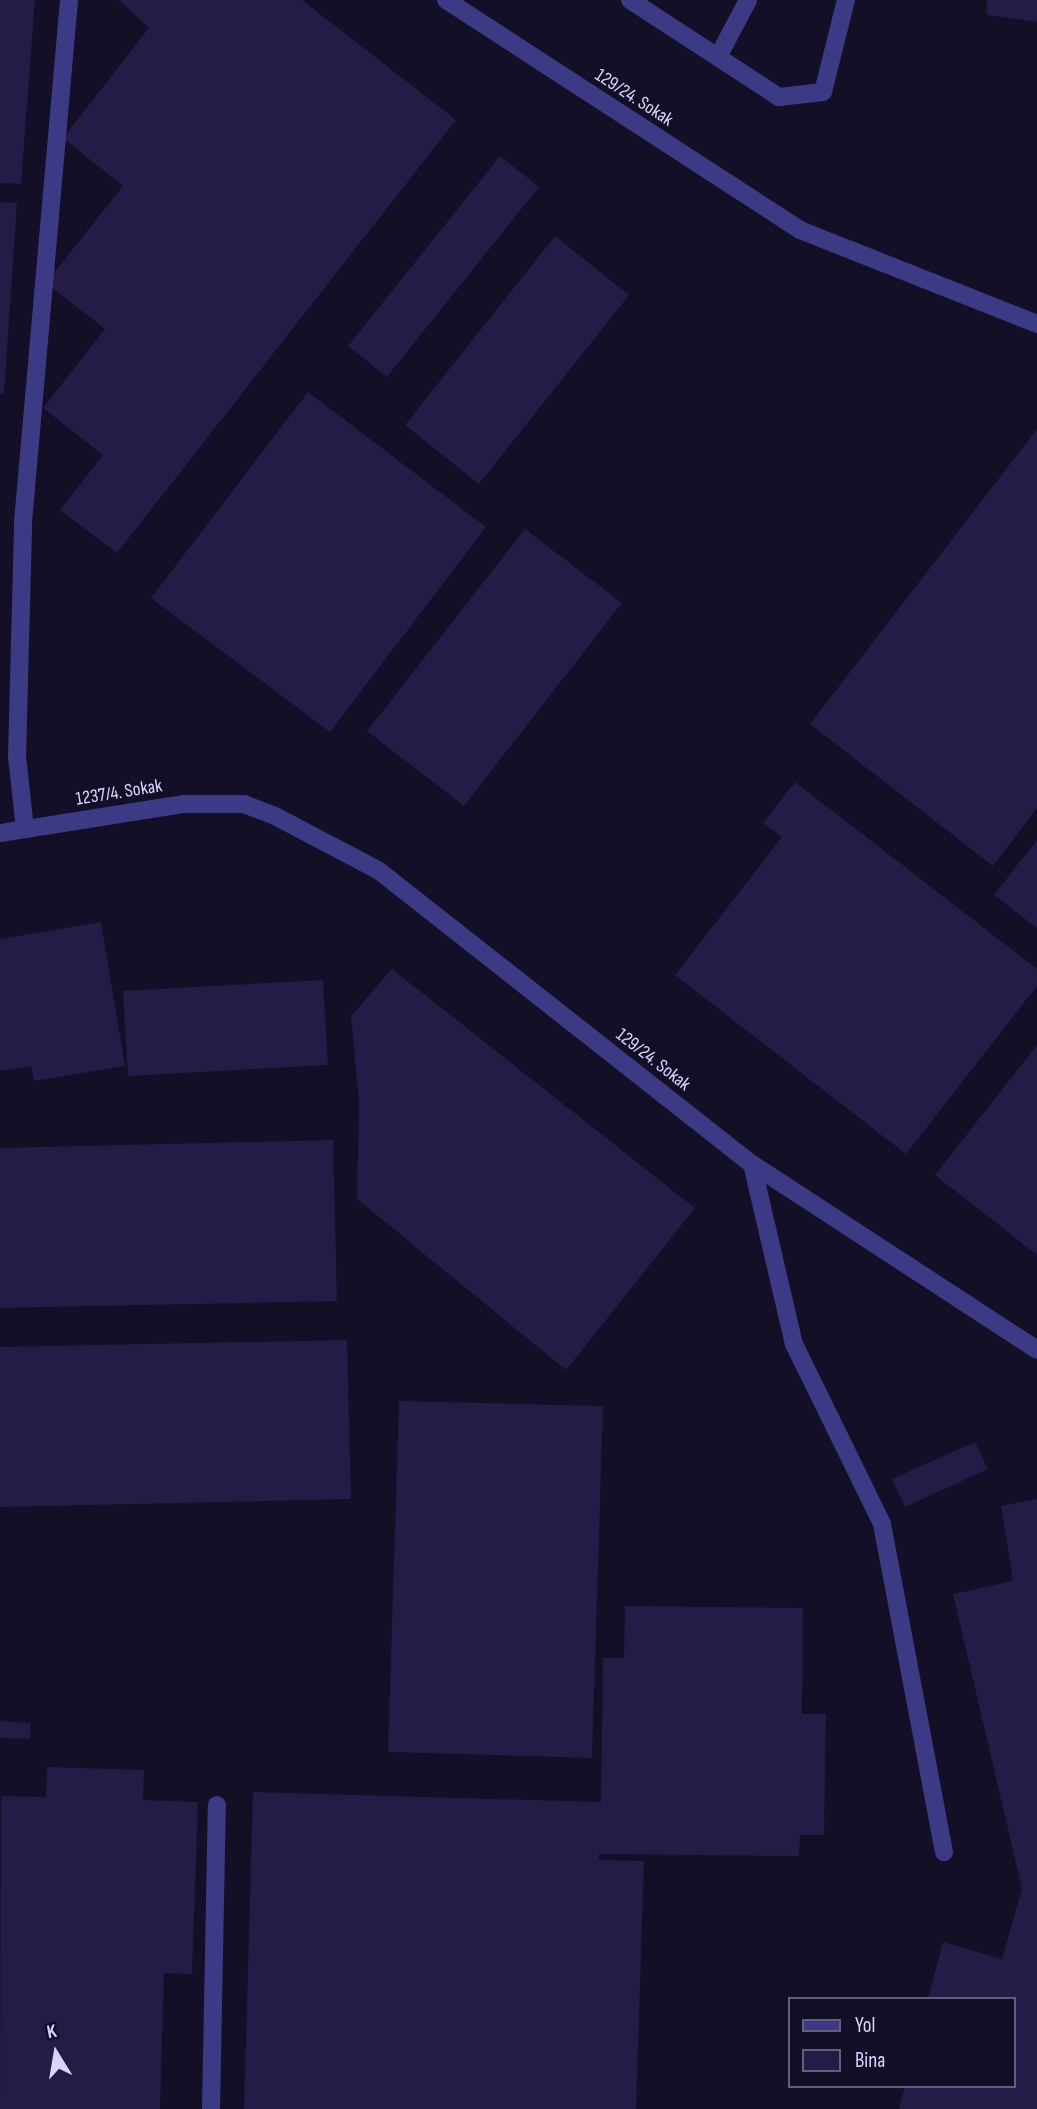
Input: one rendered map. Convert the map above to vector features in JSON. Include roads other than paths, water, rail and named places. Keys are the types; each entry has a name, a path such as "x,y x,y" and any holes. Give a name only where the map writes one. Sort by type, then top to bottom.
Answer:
{"street":[{"path":"25,829 17,757 23,522 69,0"},
{"name":"129/24. Sokak","path":"446,0 800,230 1037,324"},
{"path":"630,0 779,97 823,92 846,0"},
{"path":"718,57 748,0"},
{"name":"1237/4. Sokak","path":"0,833 183,804 244,804"},
{"name":"129/24. Sokak","path":"244,804 378,870 751,1164 1037,1350"},
{"path":"751,1164 794,1344 882,1524 944,1852"},
{"path":"211,2109 217,1805"}]}
